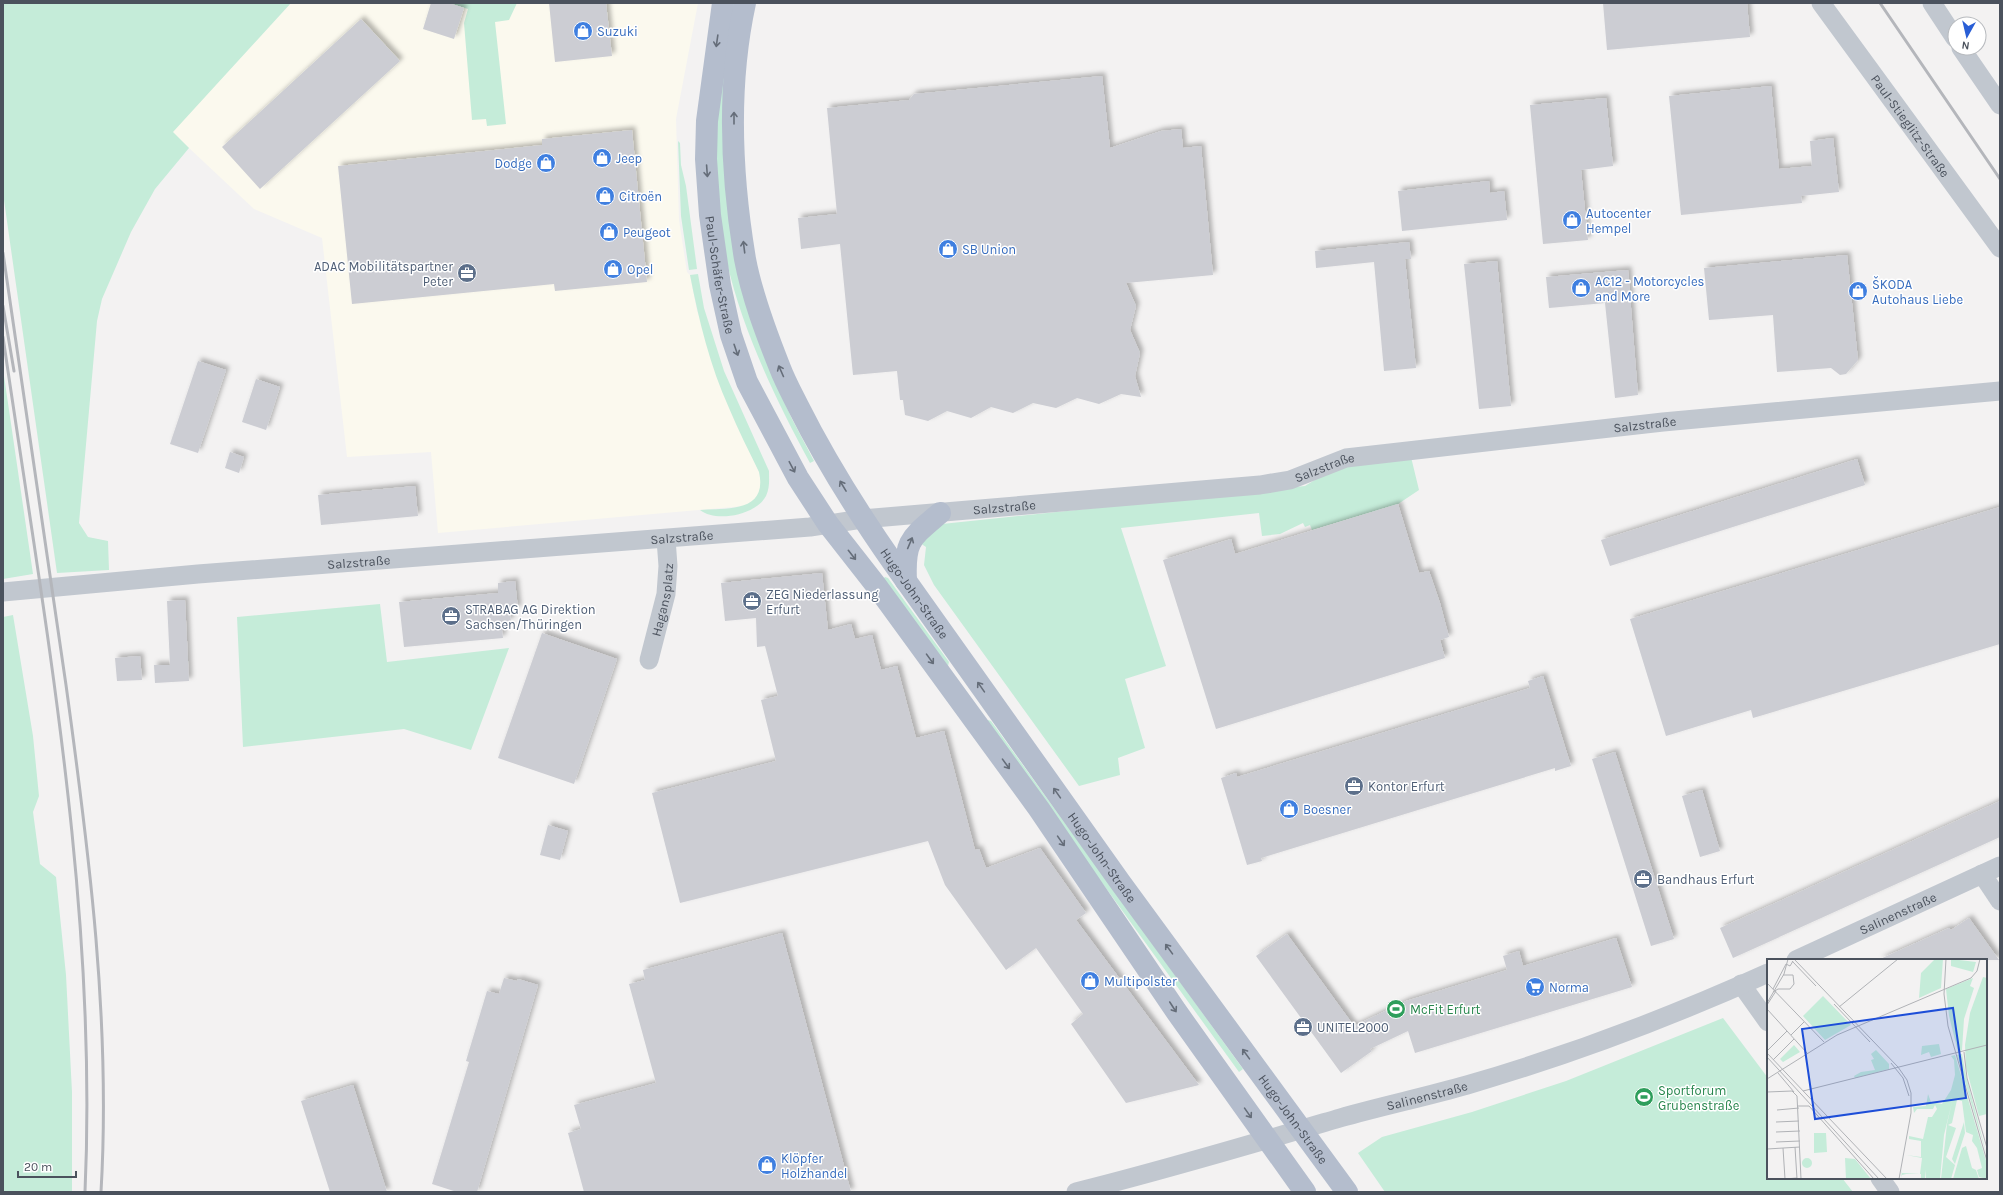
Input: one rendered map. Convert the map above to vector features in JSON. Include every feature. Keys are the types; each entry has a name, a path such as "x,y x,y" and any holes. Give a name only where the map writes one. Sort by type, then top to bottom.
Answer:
{"main road":[{"name":"Paul-Schäfer-Straße","path":"723,3 707,121 706,159 710,215 720,285 731,336 747,382 798,478 828,524"},
{"name":"Paul-Schäfer-Straße","path":"745,3 740,27 734,77 733,158 745,259 756,302 780,370 812,433 862,519"},
{"path":"906,581 905,557 912,537 940,513"},
{"name":"Hugo-John-Straße","path":"862,519 1124,888 1347,1192"},
{"name":"Hugo-John-Straße","path":"828,524 875,584 1039,809 1176,1010 1304,1192"}],"street":[{"name":"Paul-Stieglitz-Straße","path":"1821,3 2000,248"},
{"path":"1932,3 1947,26"},
{"path":"1967,56 2000,105"},
{"name":"Salzstraße","path":"3,592 198,574 666,539 828,524 862,519 1260,485 1290,480 1346,458 1663,422 2000,391"},
{"name":"Hagansplatz","path":"649,660 666,594 668,566 666,539"},
{"name":"Salinenstraße","path":"1798,959 2000,866"},
{"path":"1982,874 2000,901"},
{"name":"Salinenstraße","path":"1076,1192 1267,1141 1341,1118 1468,1084 1554,1057 1655,1021 1767,973"},
{"path":"1741,984 1767,1021"},
{"path":"1881,1179 1890,1192"}],"shaded area":[{"path":"291,3 698,3 676,119 679,220 687,272 690,275 697,311 746,443 759,472 761,483 759,494 753,501 744,506 438,533 431,452 347,457 322,238 254,209 172,132"}],"green space":[{"path":"3,3 291,3 173,132 189,148 155,189 131,232 102,299 97,321 79,523 88,537 108,541 109,570 57,573 3,193"},
{"path":"449,3 517,3 509,20 495,22 506,124 487,126 486,119 472,120 464,23 468,9"},
{"path":"732,3 737,3 724,94 769,368 792,419 814,461 810,463 773,391 751,339 734,288 723,242 717,179 718,116 721,73"},
{"path":"678,141 680,143 681,165 686,186 697,269 689,270 681,216"},
{"path":"698,274 704,308 724,371 769,471 768,490 761,503 754,508 735,515 716,516 707,514 700,510 743,506 751,502 757,495 760,485 759,472 722,392 706,343 690,275"},
{"path":"3,369 33,574 3,579"},
{"path":"1411,457 1419,490 1398,504 1312,530 1310,525 1305,527 1303,523 1280,534 1262,536 1259,513 1121,528 1166,666 1125,679 1145,748 1118,758 1120,775 1079,786 934,585 924,565 926,547 920,543 942,524 1305,486 1326,473 1355,464"},
{"path":"885,577 888,578 949,662 948,666 883,579"},
{"path":"380,604 387,662 509,648 471,750 404,729 243,747 237,617"},
{"path":"13,615 33,736 39,796 33,812 40,864 56,877 66,975 72,1092 72,1192 3,1192 3,617"},
{"path":"988,720 991,721 1243,1069 1239,1072 987,724"},
{"name":"Sportforum Grubenstraße","path":"1723,1018 1767,1077 1767,1179 1843,1179 1853,1192 1385,1192 1358,1153 1382,1137 1472,1112 1566,1081"}],"building":[{"path":"431,3 449,3 464,8 454,39 423,29"},
{"path":"549,3 606,3 612,56 555,62"},
{"path":"1603,3 1747,3 1750,37 1607,50"},
{"path":"361,19 400,61 260,189 222,147"},
{"path":"1102,76 1110,148 1161,131 1181,129 1183,148 1201,146 1213,275 1126,283 1136,306 1130,330 1140,353 1135,376 1141,397 1121,394 1099,404 1077,398 1056,408 1033,403 1013,413 991,407 971,418 947,411 928,421 905,415 903,400 900,400 897,371 853,375 840,244 801,249 798,218 837,214 827,108 909,100 914,94"},
{"path":"1771,86 1779,169 1812,166 1810,141 1833,138 1839,192 1801,196 1802,203 1681,215 1669,96"},
{"path":"1606,98 1613,166 1581,170 1588,240 1543,244 1530,105"},
{"path":"632,130 647,282 555,291 554,284 352,304 338,166 542,145 542,139"},
{"path":"1489,181 1490,193 1504,191 1507,220 1402,231 1398,191"},
{"path":"1409,242 1411,259 1405,259 1416,368 1384,371 1374,262 1316,268 1315,251"},
{"path":"1847,255 1858,360 1846,374 1840,375 1831,368 1777,372 1773,315 1709,320 1704,268"},
{"path":"1497,261 1511,406 1479,409 1464,264"},
{"path":"1628,270 1638,395 1615,398 1605,303 1549,308 1546,277"},
{"path":"198,361 226,370 198,453 170,444"},
{"path":"256,379 280,387 266,430 242,422"},
{"path":"230,452 244,457 239,473 225,468"},
{"path":"1857,459 1865,485 1610,566 1601,540"},
{"path":"415,486 418,516 321,525 318,495"},
{"path":"1398,504 1419,573 1429,571 1440,603 1449,637 1440,640 1445,658 1216,729 1163,560 1231,539 1235,554"},
{"path":"2000,507 2000,644 1753,718 1751,710 1666,736 1630,619"},
{"path":"822,573 828,630 851,624 855,639 872,635 881,670 897,666 916,738 944,731 975,850 979,849 986,868 1040,848 1086,913 1076,920 1199,1085 1126,1103 1071,1024 1083,1014 1036,948 1006,970 945,885 928,841 680,903 652,793 776,761 761,700 778,696 765,646 757,647 756,618 725,621 721,583"},
{"path":"515,581 518,609 509,610 511,621 501,622 503,638 404,647 399,602 498,593 498,583"},
{"path":"185,600 189,681 155,683 154,665 170,665 167,601"},
{"path":"542,633 617,659 574,784 498,758"},
{"path":"140,656 142,680 117,681 115,658"},
{"path":"1543,676 1571,766 1555,771 1555,768 1261,858 1262,861 1247,865 1221,778 1236,773 1237,777 1530,688 1528,681"},
{"path":"1615,752 1674,939 1651,946 1592,759"},
{"path":"1702,790 1720,851 1700,857 1682,796"},
{"path":"2000,801 2000,837 1733,958 1720,928"},
{"path":"548,825 568,831 560,860 540,855"},
{"path":"1969,918 1999,960 1880,959 1949,928 1951,930"},
{"path":"782,933 851,1192 584,1192 568,1133 581,1129 574,1105 656,1083 629,984 645,980 643,970"},
{"path":"1287,934 1354,1026 1406,1001 1507,970 1503,956 1519,951 1523,966 1616,938 1632,987 1415,1053 1408,1031 1370,1049 1372,1051 1341,1073 1256,956"},
{"path":"504,978 517,981 518,979 538,985 477,1192 457,1192 432,1184 469,1062 466,1061 487,991 499,994"},
{"path":"353,1085 387,1192 330,1192 301,1101"}],"railway":[{"path":"1880,3 2000,179"},
{"path":"3,253 66,685 90,874 96,938 103,1065 101,1192"},
{"path":"3,306 14,371"},
{"path":"3,337 50,656 76,870 83,977 87,1084 85,1192"}],"place":[{"name":"Suzuki","path":"583,31"},
{"name":"Jeep","path":"602,158"},
{"name":"Dodge","path":"546,163"},
{"name":"Citroën","path":"605,196"},
{"name":"Autocenter Hempel","path":"1572,220"},
{"name":"Peugeot","path":"609,232"},
{"name":"SB Union","path":"948,249"},
{"name":"Opel","path":"613,269"},
{"name":"ADAC Mobilitätspartner Peter","path":"467,273"},
{"name":"AC12 - Motorcycles and More","path":"1581,288"},
{"name":"ŠKODA Autohaus Liebe","path":"1858,291"},
{"name":"ZEG Niederlassung Erfurt","path":"752,601"},
{"name":"STRABAG AG Direktion Sachsen/Thüringen","path":"451,616"},
{"name":"Kontor Erfurt","path":"1354,786"},
{"name":"Boesner","path":"1289,809"},
{"name":"Bandhaus Erfurt","path":"1643,879"},
{"name":"Multipolster","path":"1090,981"},
{"name":"Norma","path":"1535,987"},
{"name":"McFit Erfurt","path":"1396,1009"},
{"name":"UNITEL2000","path":"1303,1027"},
{"name":"Sportforum Grubenstraße","path":"1644,1097"},
{"name":"Klöpfer Holzhandel","path":"767,1165"}]}
